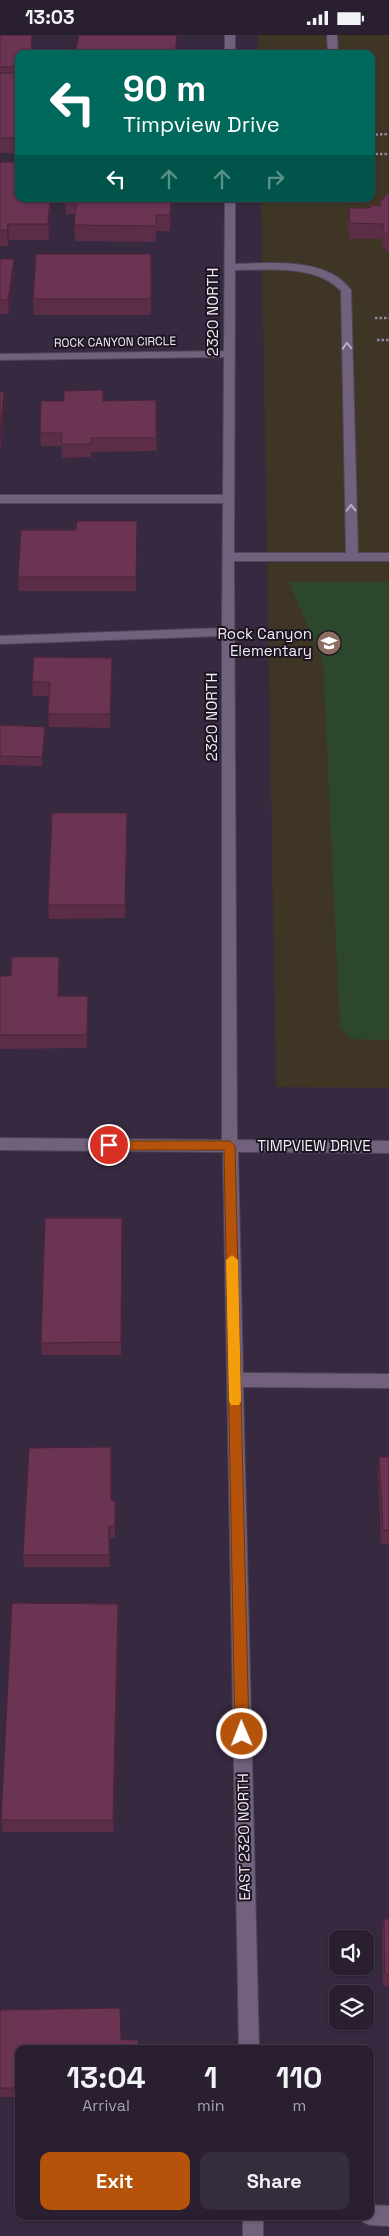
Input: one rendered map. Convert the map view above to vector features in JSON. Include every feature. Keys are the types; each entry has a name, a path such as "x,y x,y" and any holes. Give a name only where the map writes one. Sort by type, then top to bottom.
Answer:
{"street":[{"path":"230,35 230,50"},
{"path":"332,35 333,50"},
{"name":"2320 NORTH","path":"230,202 228,499 230,1146"},
{"path":"230,267 275,267 313,272 331,276 341,281 346,290 352,557"},
{"name":"ROCK CANYON CIRCLE","path":"0,357 229,354"},
{"path":"0,499 228,499"},
{"path":"228,557 389,557"},
{"path":"0,640 228,632"},
{"name":"TIMPVIEW DRIVE","path":"0,1144 389,1147"},
{"name":"EAST 2320 NORTH","path":"230,1146 249,2045"},
{"path":"234,1380 389,1381"},
{"path":"374,2215 389,2216"},
{"path":"253,2220 253,2236"}],"path":[{"path":"375,135 389,134"},
{"path":"375,155 389,154"}],"shaded area":[{"name":"Rock Canyon Elementary","path":"258,35 389,35 389,1088 276,1087 261,202 375,202 375,50 258,50"}],"green space":[{"path":"289,582 389,582 389,1040 352,1039 340,1028 323,662"}],"building":[{"path":"0,35 32,35 31,50 15,50 15,67 0,67"},
{"path":"79,35 177,35 175,50 76,50"},
{"path":"0,73 15,73 15,138 0,138"},
{"path":"0,162 15,162 15,202 50,202 48,224 8,224 7,230 0,230"},
{"path":"389,192 389,236 383,230 383,224 350,223 349,208 371,208 370,205 381,206 380,202"},
{"path":"77,202 171,202 170,215 156,215 156,226 74,225"},
{"path":"36,254 151,254 151,299 33,299"},
{"path":"0,259 14,259 8,300 0,300"},
{"path":"103,390 103,401 156,400 156,438 91,438 91,444 61,444 62,433 40,433 41,401 64,401 64,391"},
{"path":"0,392 4,392 0,436"},
{"path":"77,521 137,521 136,577 18,577 21,530 76,530"},
{"path":"34,657 112,658 110,714 48,714 50,682 32,682"},
{"path":"0,725 45,727 42,757 0,756"},
{"path":"52,813 127,813 125,905 48,905"},
{"path":"12,957 59,957 58,996 88,996 87,1035 0,1035 0,976 11,976"},
{"path":"45,1218 122,1218 121,1342 41,1343"},
{"path":"111,1447 111,1500 115,1501 115,1526 109,1526 109,1555 23,1555 29,1448"},
{"path":"379,1457 389,1457 389,1530 383,1530"},
{"path":"12,1603 118,1604 113,1820 1,1820"},
{"path":"384,1919 389,1919 389,1975 385,1974"},
{"path":"120,2008 121,2040 138,2040 138,2045 15,2045 15,2088 0,2088 0,2010"}],"slow traffic":[{"path":"232,1260 235,1401"}],"place":[{"name":"Rock Canyon Elementary","path":"329,643"}],"route":[{"path":"109,1145 230,1146 242,1734"}]}
